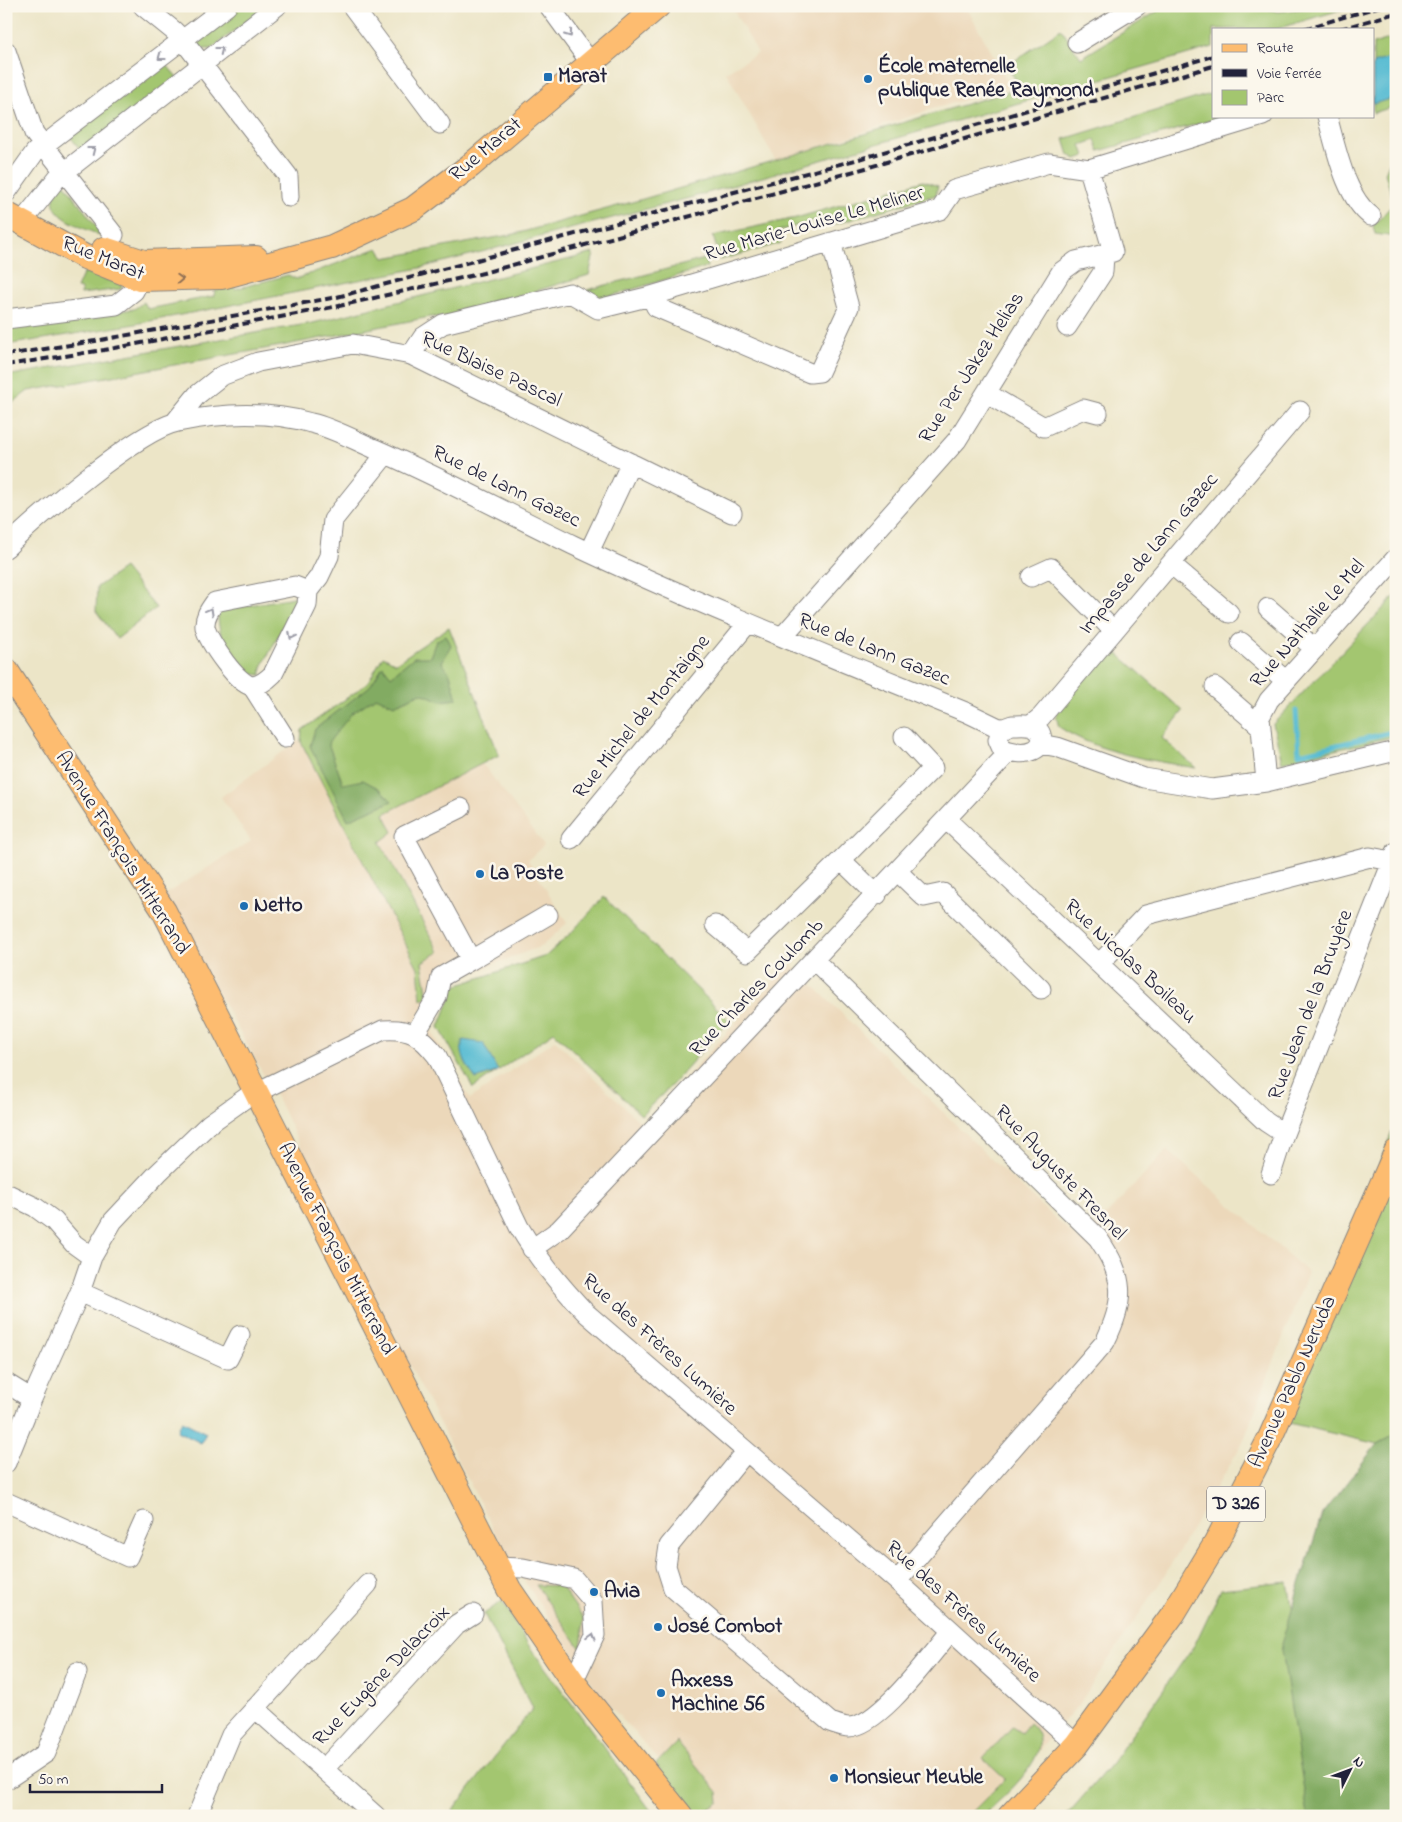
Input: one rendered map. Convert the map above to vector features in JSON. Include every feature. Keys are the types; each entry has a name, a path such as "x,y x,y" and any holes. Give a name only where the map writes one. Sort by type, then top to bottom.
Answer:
{"main road":[{"name":"Rue Marat","path":"6,198 19,216 85,257 140,279 222,277 332,247 413,209 470,166 658,6"},
{"name":"Rue Marat","path":"19,216 50,224 97,247 144,262 293,257"},
{"name":"Avenue François Mitterrand","path":"6,670 164,911 257,1092 353,1286 509,1589 572,1682 681,1816"},
{"name":"Avenue Pablo Neruda","path":"1010,1816 1078,1745 1173,1614 1216,1543 1270,1438 1396,1152"}],"street":[{"path":"142,6 183,40 288,176 289,197"},
{"path":"6,193 35,152 227,6"},
{"path":"19,216 66,171 277,6"},
{"path":"352,6 440,124"},
{"path":"549,6 590,62"},
{"path":"1077,43 1137,6"},
{"path":"6,52 34,133 66,171 114,235"},
{"name":"Rue Marie-Louise Le Meliner","path":"411,355 423,336 443,324 570,293 598,309 651,296 940,210 954,190 964,187 1049,163 1089,169 1256,118"},
{"path":"1328,118 1344,172 1360,208 1371,216"},
{"path":"1067,327 1103,272 1104,254 1113,252 1089,169"},
{"path":"651,296 656,307 810,373 820,372 849,307 831,242"},
{"name":"Rue Per Jakez Helias","path":"782,637 957,440 1062,272 1076,261 1104,254"},
{"path":"6,319 116,305 134,291 140,279"},
{"name":"Rue Blaise Pascal","path":"175,422 197,395 221,376 258,362 353,344 411,355 732,513"},
{"path":"986,393 1044,427 1082,409 1098,413"},
{"name":"Impasse de Lann Gazec","path":"1031,725 1041,717 1300,411"},
{"name":"Rue de Lann Gazec","path":"6,548 27,526 133,444 175,422 239,415 278,415 315,423 386,454 589,552 748,623 968,713 1001,729"},
{"path":"252,686 266,681 274,674 307,605 308,591 329,556 333,520 386,454"},
{"path":"589,552 631,463"},
{"name":"Rue Nathalie Le Mel","path":"1266,782 1260,717 1269,700 1396,558"},
{"path":"1171,564 1229,613"},
{"path":"1030,577 1051,568 1114,631"},
{"path":"285,738 252,686 241,682 212,644 205,626 207,613 215,602 295,586 308,591"},
{"path":"1268,608 1315,649"},
{"name":"Rue Michel de Montaigne","path":"571,839 748,623"},
{"path":"1241,642 1286,682"},
{"path":"1215,687 1260,726"},
{"path":"1012,724 1031,725 1039,729 1042,736 1041,744 1034,750 1015,753 1002,749 998,740 1001,729 1012,724"},
{"path":"715,924 747,952 841,860 933,768 904,737"},
{"path":"1041,744 1057,747 1144,778 1212,790 1266,782 1396,751"},
{"name":"Rue Charles Coulomb","path":"532,1249 559,1230 815,961 1009,752"},
{"path":"461,808 404,836 471,960"},
{"name":"Rue Nicolas Boileau","path":"947,820 1266,1122 1284,1134"},
{"path":"1099,964 1146,915 1370,857 1394,857"},
{"name":"Rue Jean de la Bruyère","path":"1271,1174 1284,1134 1394,857"},
{"path":"841,860 877,895"},
{"path":"898,872 924,897 943,894 1041,988"},
{"path":"6,1463 32,1399 80,1292 92,1258 113,1221 158,1173 209,1124 257,1092 383,1030 399,1029 415,1034 438,997 441,977 548,915"},
{"name":"Rue Auguste Fresnel","path":"815,961 1098,1238 1114,1261 1121,1292 1116,1318 1105,1342 897,1581"},
{"name":"Rue des Frères Lumière","path":"415,1034 426,1042 437,1056 532,1249 560,1285 586,1313 897,1581 1078,1745"},
{"path":"6,1193 35,1207 54,1221 74,1244 92,1258"},
{"path":"80,1292 228,1358 240,1335"},
{"path":"6,1383 32,1399"},
{"path":"746,1452 670,1546 666,1566 673,1588 830,1722 849,1727 866,1722 883,1709 951,1631"},
{"path":"6,1502 128,1557 144,1521"},
{"path":"498,1568 523,1568 574,1579 593,1601 595,1635 572,1682"},
{"path":"197,1816 231,1735 368,1584"},
{"name":"Rue Eugène Delacroix","path":"324,1769 457,1624 473,1614"},
{"path":"6,1780 46,1753 77,1672"},
{"path":"256,1708 376,1816"}],"shaded area":[{"name":"École maternelle publique Renée Raymond","path":"731,6 966,6 1010,87 932,109 776,161 726,72 758,53"},
{"path":"299,740 349,829 479,762 485,767 544,845 528,860 567,923 542,946 457,978 450,983 431,1030 470,1099 555,1040 643,1125 790,963 993,1161 1081,1242 1167,1150 1308,1272 1243,1442 1163,1578 1079,1704 1023,1769 972,1816 709,1816 597,1691 504,1550 353,1254 282,1108 164,895 251,841 221,797"}],"green space":[{"path":"237,6 266,6 211,49 203,49 198,44 199,35"},
{"path":"1166,6 1258,6 1278,12 1321,6 1354,6 1279,28 1212,28 1212,47 693,197 420,268 130,325 6,345 6,326 134,309 144,302 148,309 214,296 215,288 233,284 235,289 288,275 296,279 378,248 384,258 515,234 643,199 1021,88 1007,66 1061,29 1081,58"},
{"path":"1396,37 1396,106 1374,113 1374,44"},
{"path":"164,62 177,77 81,151 69,135"},
{"path":"1212,93 1212,118 1220,118 1099,151 1095,140 1081,145 1085,156 1076,159 1069,155 1064,139"},
{"path":"1396,146 1396,237 1375,234 1373,226 1394,203 1385,173"},
{"path":"923,181 938,186 936,195 832,225 829,216 779,231 781,243 720,260 713,236 796,218"},
{"path":"64,183 104,237 73,223 57,210 54,202 56,193"},
{"path":"594,253 589,275 448,317 430,317 281,346 28,391 6,408 6,376 313,323"},
{"path":"705,259 707,267 597,300 587,290"},
{"path":"84,272 122,285 121,289 81,294 81,289 77,288"},
{"path":"124,568 156,608 117,639 96,611 97,587"},
{"path":"1396,595 1396,736 1282,762 1273,724"},
{"path":"299,596 262,667 261,675 246,673 222,637 218,621 218,611"},
{"path":"449,627 499,755 384,814 393,832 380,842 439,952 422,962 428,997 421,1000 418,968 301,742 302,730 368,683 383,656 396,663"},
{"path":"446,635 451,645 442,662 450,674 457,699 441,701 421,693 394,705 376,697 352,713 328,743 343,784 363,780 380,789 392,801 348,820 310,746 315,729 370,686 383,666 391,676 414,657 430,657 436,641"},
{"path":"1108,645 1183,711 1162,738 1196,768 1108,749 1074,736 1059,727 1056,716 1060,705"},
{"path":"604,897 729,1020 672,1085 641,1115 554,1032 473,1088 439,1027 455,986 546,956 571,933"},
{"path":"1396,1121 1396,1434 1377,1444 1285,1422"},
{"path":"1396,1434 1396,1816 1308,1816 1281,1644 1322,1514 1377,1444"},
{"path":"1288,1582 1327,1816 1066,1816 1112,1763 1195,1644 1221,1589"},
{"path":"536,1585 561,1586 584,1619 581,1649"},
{"path":"502,1601 529,1646 655,1816 458,1816 453,1810 533,1708 484,1614"},
{"path":"1029,1723 1038,1734 1039,1746 1026,1772 983,1816 968,1816 1005,1779 983,1759 1012,1727 1021,1733"},
{"path":"677,1742 718,1792 719,1802 700,1815 692,1811 656,1764"}],"water":[{"path":"1396,56 1396,97 1374,104 1374,63"},
{"path":"463,1040 483,1043 498,1071 476,1079 463,1056"},
{"path":"182,1421 206,1433 201,1443 177,1431"}],"waterway":[{"path":"1296,711 1299,754 1396,731"}],"railway":[{"path":"1307,28 1381,6"},
{"path":"1344,28 1396,13"},
{"path":"6,355 95,341 337,297 863,158 1212,56"},
{"path":"6,365 104,350 339,306 483,273 866,168 1212,66"}],"place":[{"name":"Marat","path":"548,77"},
{"name":"École maternelle publique Renée Raymond","path":"868,79"},
{"name":"La Poste","path":"480,874"},
{"name":"Netto","path":"244,906"},
{"name":"Avia","path":"594,1592"},
{"name":"José Combot","path":"658,1627"},
{"name":"Axxess Machine 56","path":"661,1693"},
{"name":"Monsieur Meuble","path":"834,1778"}]}
